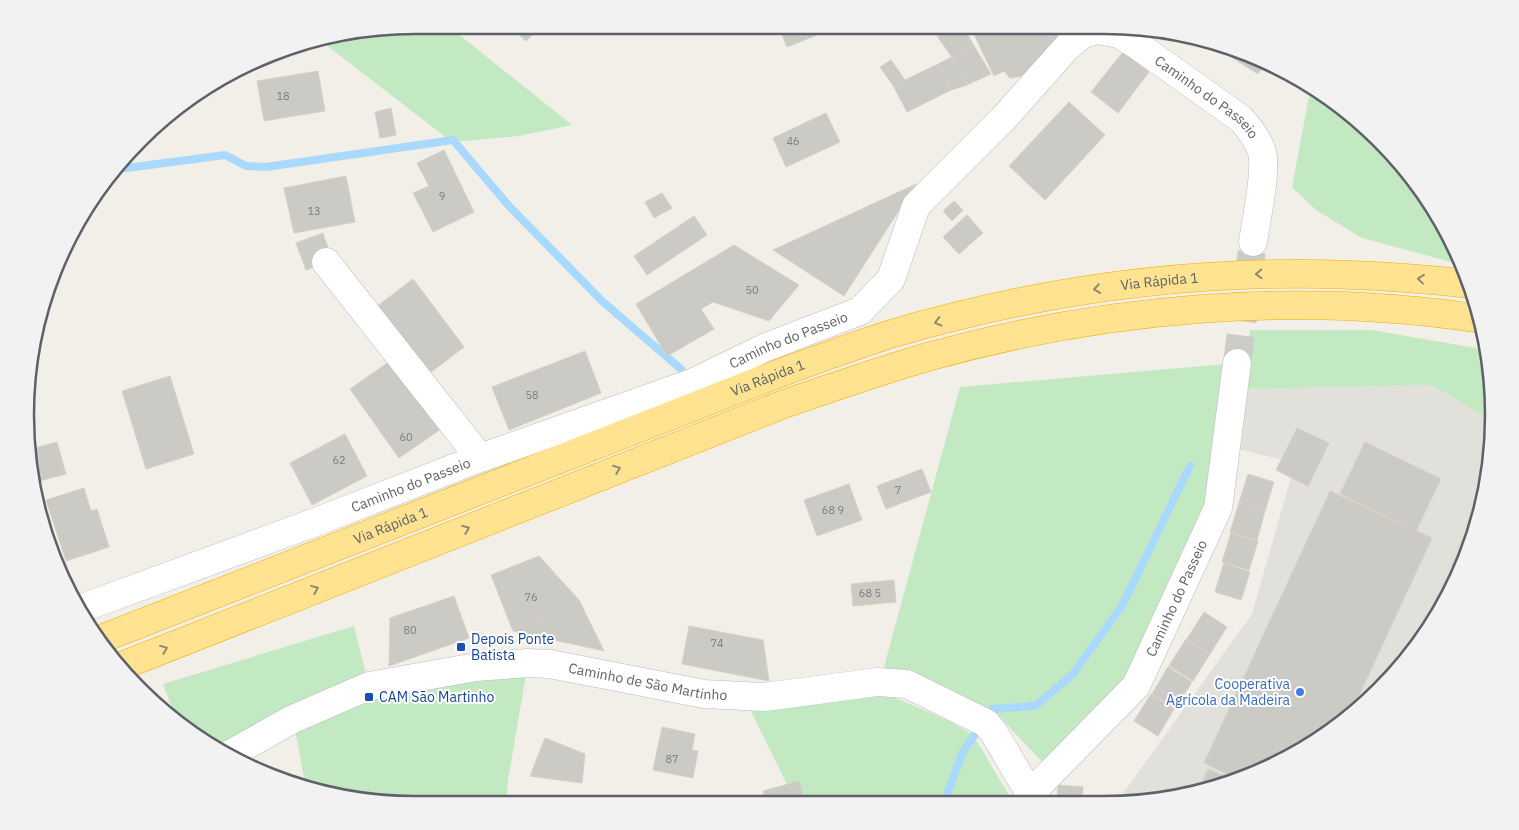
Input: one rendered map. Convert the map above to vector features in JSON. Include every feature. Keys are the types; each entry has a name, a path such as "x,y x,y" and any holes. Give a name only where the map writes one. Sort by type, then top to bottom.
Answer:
{"highway":[{"name":"Via Rápida 1","path":"106,637 786,371 883,337 950,318 1008,304 1075,292 1142,282 1210,276 1342,274 1462,283"},
{"path":"126,664 775,408 858,378 932,356 1073,325 1203,309 1268,305 1333,306 1397,309 1472,318"}],"street":[{"name":"Caminho do Passeio","path":"85,607 313,523 480,458 692,383 764,348 860,312 891,279 916,206 1003,118 1068,46 1083,34"},
{"name":"Caminho do Passeio","path":"1120,35 1241,119 1250,129 1262,153 1263,167 1253,242"},
{"path":"326,262 480,458"},
{"name":"Caminho do Passeio","path":"1032,796 1136,686 1218,508 1237,363"},
{"name":"Caminho de São Martinho","path":"235,751 293,719 369,686 476,667 528,663 550,664 704,694 765,697 877,682 907,684 986,723 994,733 1029,796"}],"shaded area":[{"path":"1432,385 1485,417 1479,483 1456,546 1422,626 1391,666 1355,702 1316,732 1295,745 1250,767 1227,776 1178,789 1122,795 1252,614 1295,463 1234,448 1243,389"},
{"path":"1479,483 1465,538 1456,561 1446,584 1422,626 1456,546"}],"green space":[{"path":"458,34 572,125 519,136 452,142 326,45 365,37"},
{"path":"1309,94 1355,128 1391,164 1421,203 1446,246 1453,263 1362,238 1316,210 1292,187"},
{"path":"1250,330 1372,330 1479,349 1485,417 1432,385 1243,389"},
{"path":"1237,363 1218,508 1136,686 1051,771 992,709 884,667 960,387"},
{"path":"354,626 369,686 528,663 507,796 415,796 365,793 304,780 293,719 230,748 203,732 172,708 163,684"},
{"path":"861,692 891,696 949,721 970,733 1009,796 793,796 749,707"}],"building":[{"path":"518,34 533,34 526,41"},
{"path":"782,34 817,34 817,35 787,47"},
{"path":"942,34 967,34 974,46 952,57 937,36"},
{"path":"974,34 1066,34 1061,39 1049,44 1048,51 1023,76 1010,78 1004,71 994,76"},
{"path":"974,46 991,74 967,85 952,57"},
{"path":"1123,52 1149,72 1118,113 1091,92"},
{"path":"1225,54 1262,68 1258,74"},
{"path":"952,57 967,85 951,90 938,64"},
{"path":"891,60 905,80 894,87 880,67"},
{"path":"938,64 951,90 907,112 894,87"},
{"path":"318,71 325,111 264,121 257,81"},
{"path":"1069,102 1105,135 1045,200 1009,166"},
{"path":"391,108 396,135 380,138 375,112"},
{"path":"826,113 840,142 786,167 773,138"},
{"path":"444,150 474,212 433,232 413,193 429,186 417,163"},
{"path":"346,176 355,222 294,233 284,188"},
{"path":"916,184 844,296 773,250"},
{"path":"662,193 672,208 654,218 645,202"},
{"path":"954,201 963,210 952,221 943,211"},
{"path":"967,215 983,233 959,254 943,237"},
{"path":"694,216 707,235 647,275 634,256"},
{"path":"323,233 332,260 306,270 296,243"},
{"path":"734,245 799,285 769,321 713,302 701,309 714,329 667,356 636,304"},
{"path":"413,279 464,347 422,379 371,311"},
{"path":"585,351 601,393 509,430 492,387"},
{"path":"393,359 441,429 399,458 350,389"},
{"path":"170,376 194,454 146,469 122,391"},
{"path":"1297,428 1329,443 1308,486 1276,470"},
{"path":"345,434 367,476 312,505 290,463"},
{"path":"57,442 66,474 40,481 36,448"},
{"path":"1365,442 1441,479 1416,531 1340,494"},
{"path":"922,469 931,492 886,509 877,486"},
{"path":"1248,474 1274,482 1265,511 1239,503"},
{"path":"849,484 862,520 817,536 804,500"},
{"path":"84,488 91,511 97,509 109,547 66,561 46,500"},
{"path":"1330,491 1432,538 1357,700 1316,732 1273,757 1250,767 1229,775 1204,763"},
{"path":"1239,503 1265,511 1257,540 1230,532"},
{"path":"1231,533 1258,541 1249,570 1222,562"},
{"path":"539,556 579,600 513,631 491,575"},
{"path":"1224,563 1250,572 1241,600 1215,592"},
{"path":"894,580 896,602 853,606 851,584"},
{"path":"454,596 469,638 389,666 390,618"},
{"path":"579,600 604,651 513,631 568,605"},
{"path":"1204,612 1227,627 1210,654 1187,639"},
{"path":"689,626 763,640 769,681 682,664"},
{"path":"1186,639 1210,654 1193,681 1169,666"},
{"path":"1168,667 1192,682 1175,708 1152,694"},
{"path":"1151,694 1174,709 1158,736 1134,721"},
{"path":"662,727 695,734 692,750 698,751 693,778 653,770"},
{"path":"545,738 585,754 582,783 530,776"},
{"path":"1208,769 1226,776 1203,783"},
{"path":"799,781 803,796 764,796 763,791"},
{"path":"1058,785 1083,787 1082,796 1057,796"}],"waterway":[{"path":"125,168 225,155 246,166 266,167 453,140 509,206 602,301 681,369"},
{"path":"946,796 962,754 992,709 1035,706 1072,675 1122,606 1190,466"}],"tunnel":[{"path":"1237,363 1253,242"}],"place":[{"name":"Depois Ponte Batista","path":"461,647"},
{"name":"Cooperativa Agrícola da Madeira","path":"1300,692"},
{"name":"CAM São Martinho","path":"369,697"}]}
